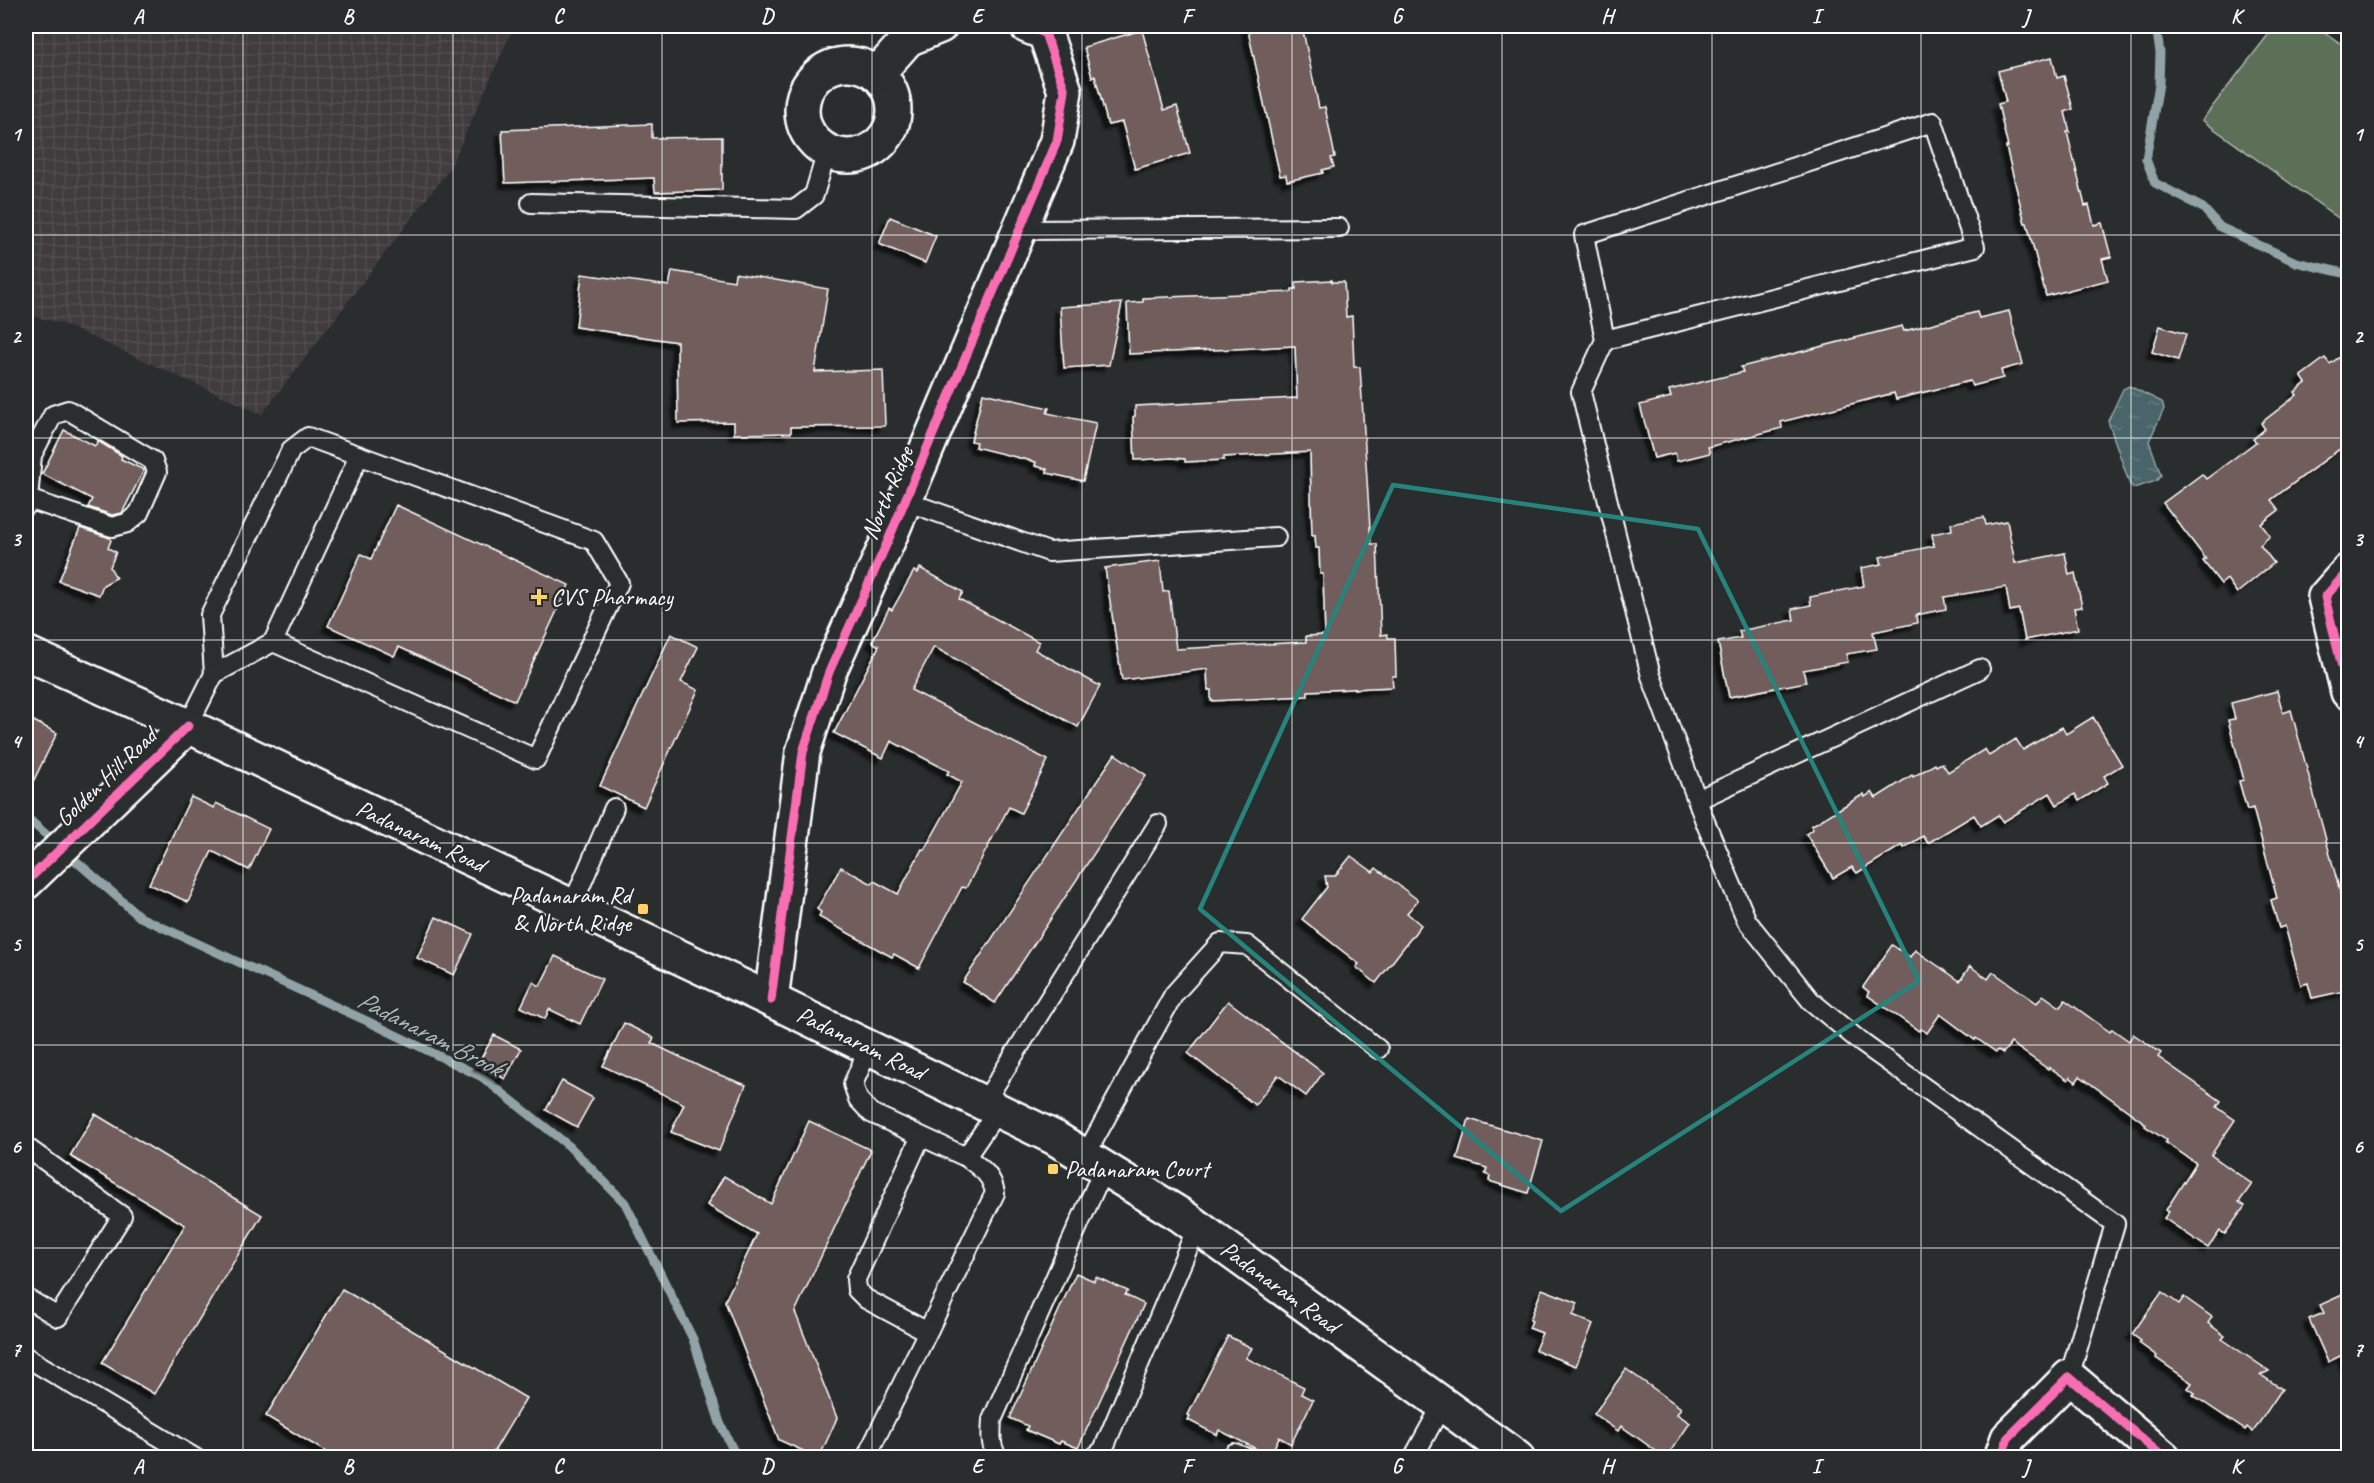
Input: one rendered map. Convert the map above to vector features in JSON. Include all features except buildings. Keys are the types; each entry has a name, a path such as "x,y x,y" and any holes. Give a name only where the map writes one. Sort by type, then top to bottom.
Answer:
{"street":[{"path":"877,74 908,39 940,26"},
{"name":"North Ridge","path":"771,1000 803,752 829,672 905,501 1057,141 1065,91 1045,33 1027,26"},
{"path":"845,64 862,66 877,74 888,87 893,103 893,120 887,136 874,147 860,154 843,156 827,151 813,141 804,126 802,109 805,92 814,78 829,68 845,64"},
{"path":"2349,571 2325,597 2349,692"},
{"name":"Padanaram Road","path":"26,653 188,726 572,906 1055,1138 1197,1227 1517,1458"},
{"name":"Golden Hill Road","path":"26,882 188,726"},
{"path":"2001,1458 2007,1438 2069,1377 2164,1458"}],"lane":[{"path":"1605,340 1975,247 1933,122 1584,235 1605,340 1581,392 1651,676 1697,800 1747,921 1810,1001 1872,1050 2115,1224 2069,1377"},
{"path":"531,203 796,209 814,195 827,151"},
{"path":"1020,230 1339,228"},
{"path":"68,410 153,461 157,472 139,513 127,523 112,527 27,503 32,455 53,415 68,410"},
{"path":"188,726 214,674 210,615 291,450 308,437 594,541 619,583 536,759 273,642"},
{"path":"214,674 273,642 359,456"},
{"path":"905,501 1049,552 1276,537"},
{"path":"1697,800 1980,669"},
{"path":"572,906 614,808"},
{"path":"966,1157 991,1107 1158,824"},
{"path":"998,1458 990,1436 992,1420 1095,1162 1174,994 1220,943 1247,945 1378,1049"},
{"path":"866,1458 995,1193 993,1180 981,1167 966,1157 920,1138 871,1113 858,1099 853,1084 869,1048"},
{"path":"920,1138 856,1279 857,1290 866,1299 922,1329 929,1329"},
{"path":"26,1147 122,1216 58,1317 26,1298"},
{"path":"1093,1458 1103,1450 1197,1227"},
{"path":"26,1357 195,1458"},
{"path":"1413,1458 1442,1405"}],"highlighted area":[{"path":"1393,485 1698,529 1919,981 1561,1211 1200,909"}],"shaded area":[{"path":"26,26 514,26 450,168 262,414 63,324 26,314"}],"green space":[{"path":"2275,26 2316,26 2348,49 2348,225 2202,120"}],"water":[{"path":"2129,386 2162,402 2164,409 2149,441 2161,475 2156,481 2134,488 2130,485 2108,421 2123,389"}],"waterway":[{"path":"2156,26 2160,53 2159,84 2146,159 2155,183 2203,208 2220,227 2296,262 2348,274"},
{"name":"Padanaram Brook","path":"26,817 140,917 367,1021 482,1077 569,1146 625,1203 693,1339 720,1423 737,1458"}],"cycle path":[{"path":"771,1000 803,752 829,672 887,543 1057,141 1065,91 1045,33 1027,26"},
{"path":"2348,571 2325,597 2348,692"},
{"path":"26,882 188,726"},
{"path":"2001,1458 2008,1438 2069,1377 2164,1458"}],"place":[{"name":"CVS Pharmacy","path":"539,597"},
{"name":"Padanaram Rd & North Ridge","path":"643,909"},
{"name":"Padanaram Court","path":"1053,1169"}]}
